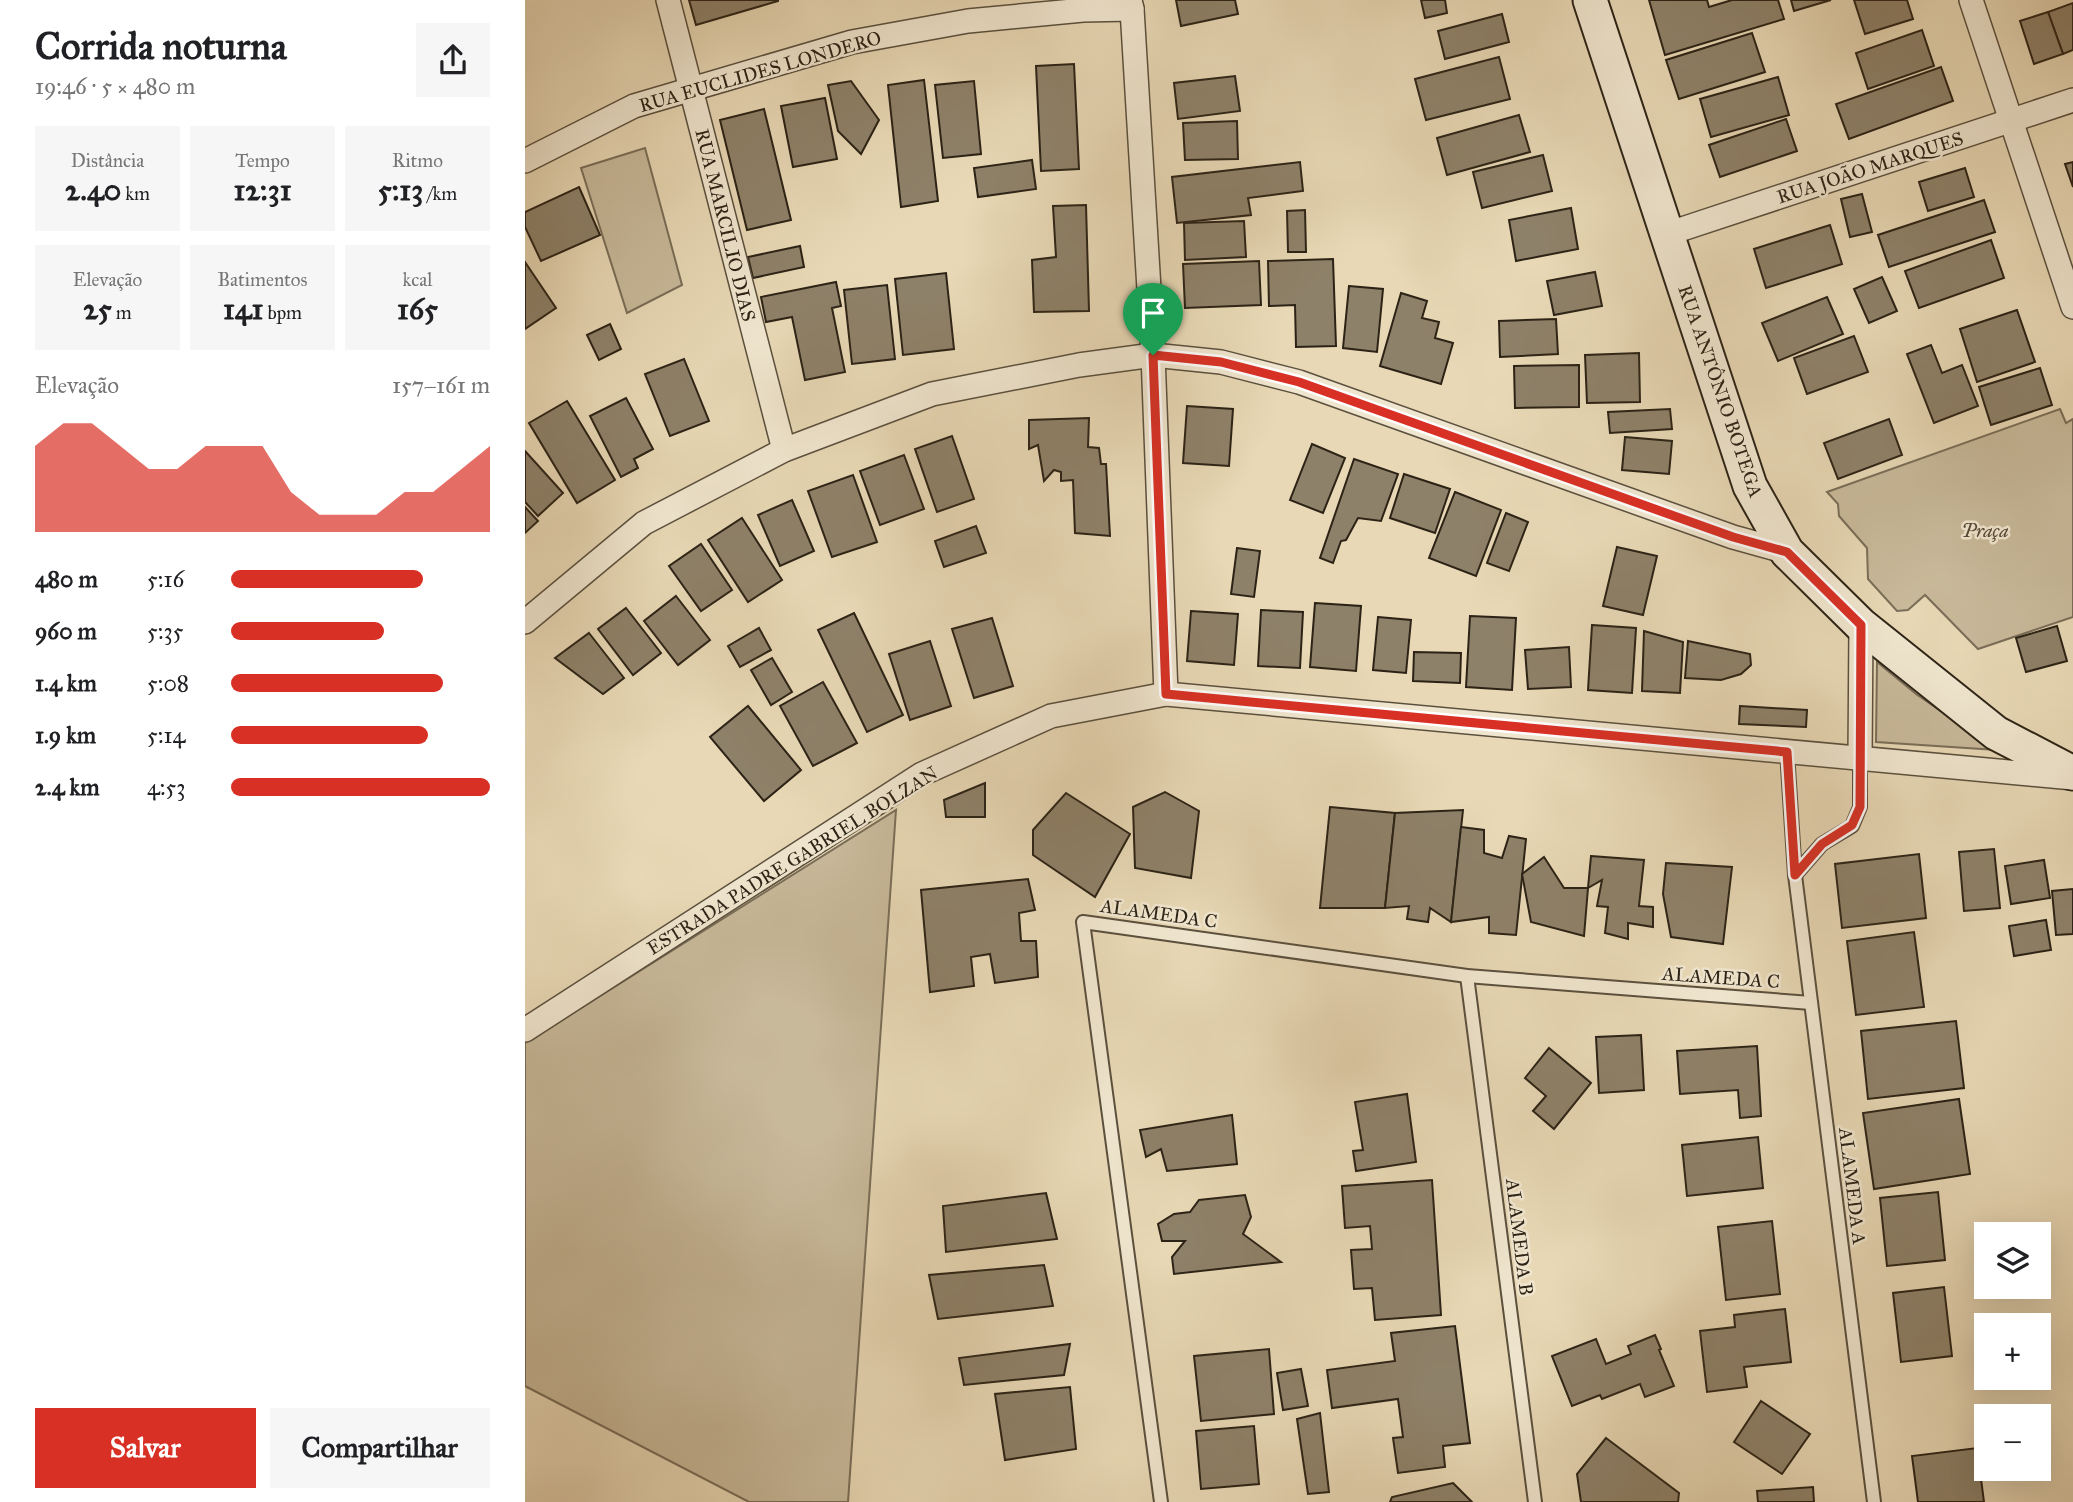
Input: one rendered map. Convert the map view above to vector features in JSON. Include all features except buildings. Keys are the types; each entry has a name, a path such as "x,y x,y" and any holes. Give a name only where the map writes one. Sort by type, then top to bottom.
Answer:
{"street":[{"name":"RUA MARCILIO DIAS","path":"668,0 784,450"},
{"name":"RUA ANTÔNIO BOTEGA","path":"1590,0 1750,486 1787,552 1861,625 1996,733 2073,772"},
{"path":"1971,0 2073,307"},
{"name":"RUA EUCLIDES LONDERO","path":"525,162 634,106 852,42 942,26 1131,4"},
{"path":"1131,4 1153,355 1166,694"},
{"name":"RUA JOÃO MARQUES","path":"1667,234 2073,100"},
{"path":"525,622 644,523 784,450 932,394 1079,365 1153,355 1221,362 1299,382 1733,537 1787,552"},
{"path":"1860,759 1861,625"},
{"name":"ESTRADA PADRE GABRIEL BOLZAN","path":"525,1030 922,774 1051,716 1166,694 2073,778"}],"lane":[{"name":"ALAMEDA A","path":"1787,752 1795,875 1874,1502"},
{"path":"1795,875 1822,844 1852,825 1860,807 1860,759"},
{"name":"ALAMEDA C","path":"1161,1502 1083,922 1467,976 1811,1003"},
{"name":"ALAMEDA B","path":"1467,976 1535,1502"}],"green space":[{"path":"645,148 682,285 627,313 581,168"},
{"name":"Praça","path":"2060,409 2066,423 2073,419 2073,617 1978,649 1925,595 1908,610 1897,611 1868,579 1867,548 1839,516 1838,504 1827,492"},
{"path":"1877,662 1916,694 1997,750 1876,742"},
{"path":"896,810 848,1502 749,1502 525,1386 525,1043"}],"route":[{"path":"1153,355 1221,362 1299,382 1733,537 1787,552 1861,625 1860,807 1852,825 1822,844 1795,875 1787,752 1166,694 1153,355"}]}
